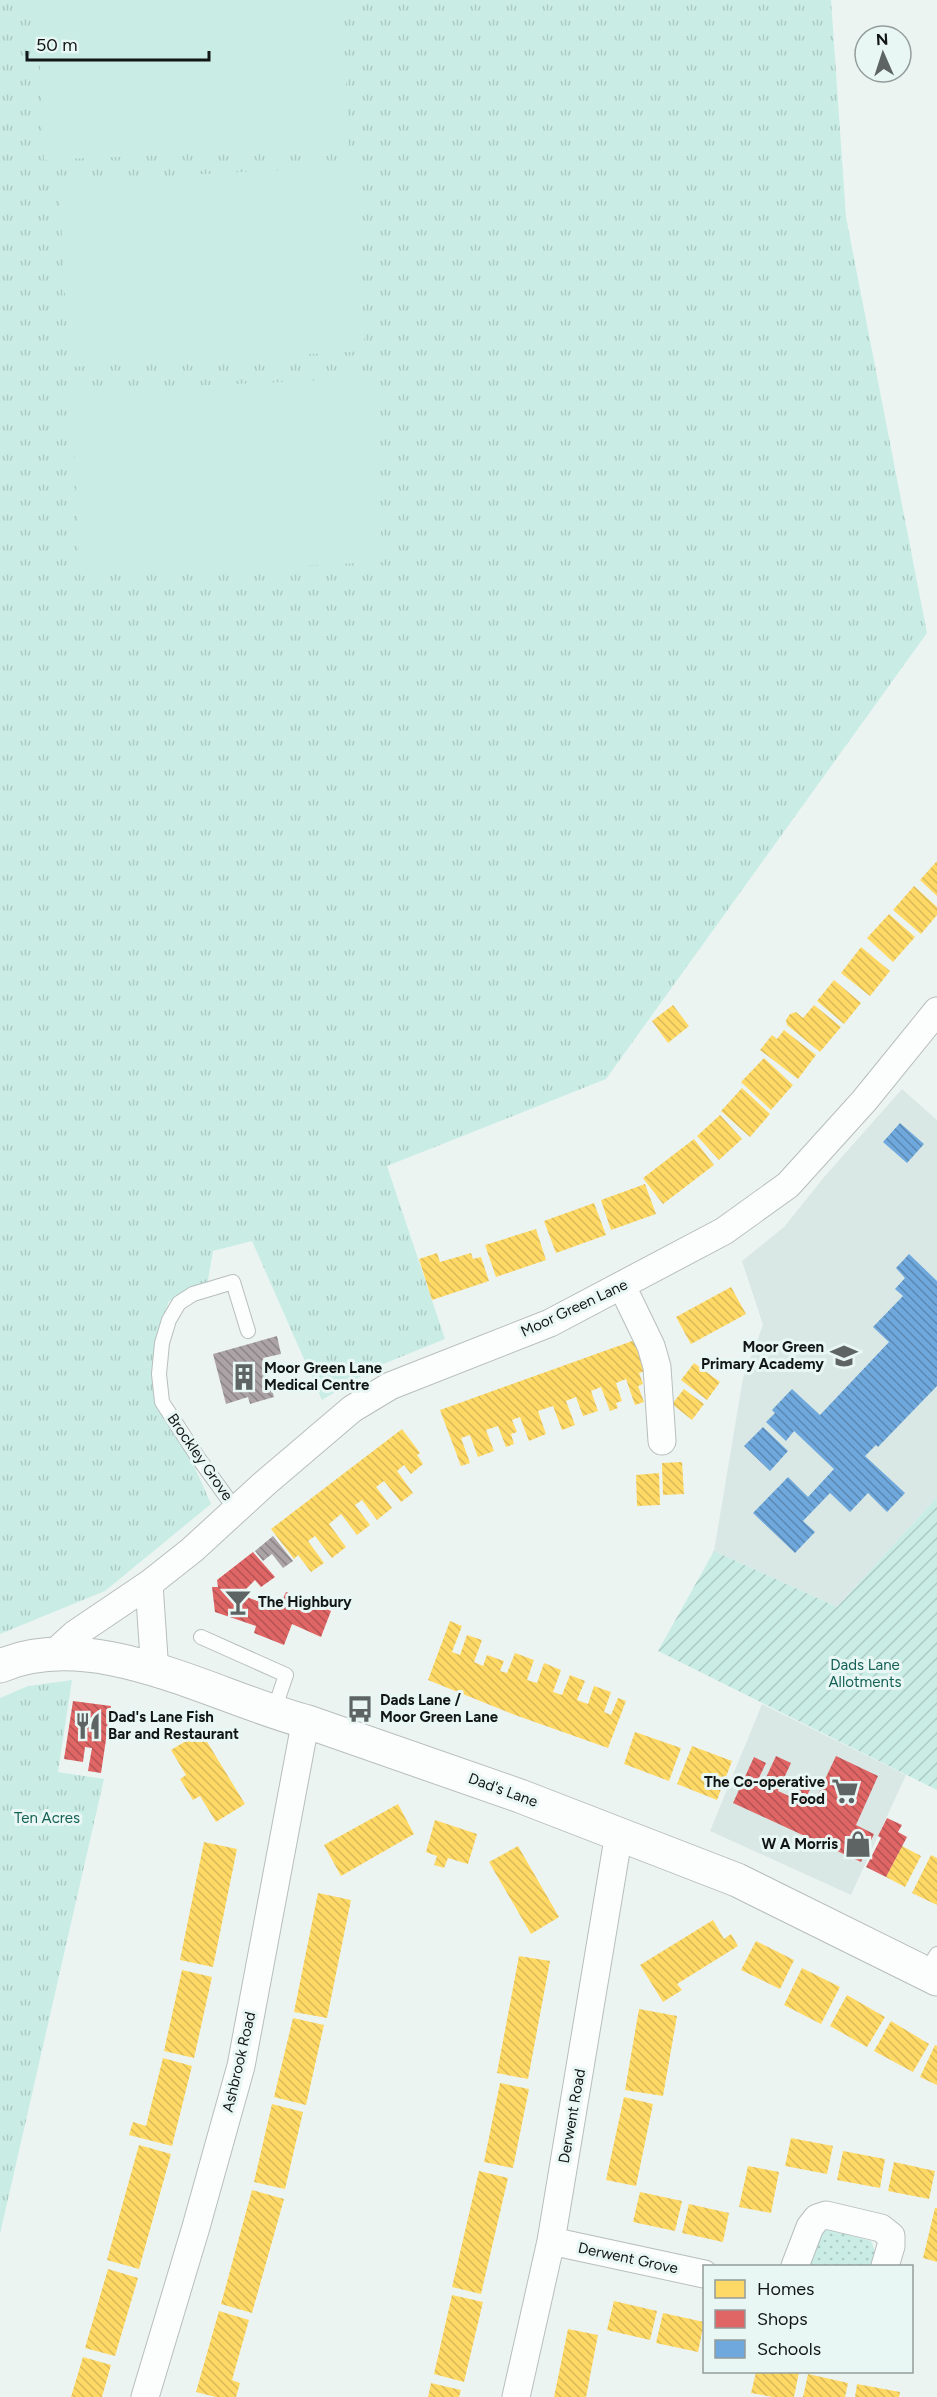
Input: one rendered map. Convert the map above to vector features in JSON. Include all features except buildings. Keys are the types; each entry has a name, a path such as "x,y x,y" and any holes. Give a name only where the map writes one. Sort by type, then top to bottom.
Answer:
{"street":[{"name":"Moor Green Lane","path":"52,1654 75,1634 149,1584 192,1550 352,1409 390,1386 550,1323 724,1231 788,1185 864,1101 937,1011"},
{"path":"622,1286 651,1346 657,1367 662,1441"},
{"path":"149,1584 154,1658 158,1671"},
{"path":"0,1666 9,1662 52,1654"},
{"name":"Dad's Lane","path":"52,1654 95,1655 135,1663 273,1713 308,1722 520,1796 737,1880 933,1969"},
{"name":"Ashbrook Road","path":"145,2397 241,2066 303,1735 308,1722"},
{"name":"Derwent Road","path":"516,2397 551,2241 619,1833"},
{"path":"795,2265 810,2227 818,2218 826,2215 886,2231 891,2236 891,2246 885,2265"},
{"name":"Derwent Grove","path":"551,2241 703,2274"}],"lane":[{"name":"Brockley Grove","path":"236,1510 199,1460 162,1402 159,1374 162,1343 169,1320 179,1303 193,1294 233,1282 248,1331"},
{"path":"201,1637 286,1675 273,1713"}],"shaded area":[{"name":"Moor Green Primary Academy","path":"902,1089 937,1120 937,1497 837,1607 714,1551 743,1378 763,1325 742,1261 784,1227 825,1176"},
{"path":"762,1704 906,1775 851,1895 710,1831"}],"green space":[{"path":"0,0 831,0 846,217 927,633 606,1079 387,1166 445,1339 376,1367 322,1400 252,1241 213,1251 207,1286 169,1301 153,1355 158,1408 191,1459 211,1504 105,1591 0,1634"},
{"path":"37,0 342,0 349,147 44,160"},
{"path":"355,166 365,351 69,367 59,182"},
{"path":"374,378 382,562 80,575 72,391"},
{"name":"Dads Lane Allotments","path":"937,1497 937,1790 658,1651 714,1551 837,1607"},
{"name":"Ten Acres","path":"72,1680 58,1772 104,1779 0,2234 0,1698 28,1686"},
{"path":"827,2229 871,2241 875,2251 871,2265 808,2265 819,2237"}],"place":[{"name":"Moor Green Primary Academy","path":"844,1356"},
{"name":"Moor Green Lane Medical Centre","path":"244,1377"},
{"name":"The Highbury","path":"238,1602"},
{"name":"Dads Lane / Moor Green Lane","path":"360,1709"},
{"name":"Dad's Lane Fish Bar and Restaurant","path":"88,1726"},
{"name":"The Co-operative Food","path":"845,1791"},
{"name":"W A Morris","path":"858,1844"}]}
